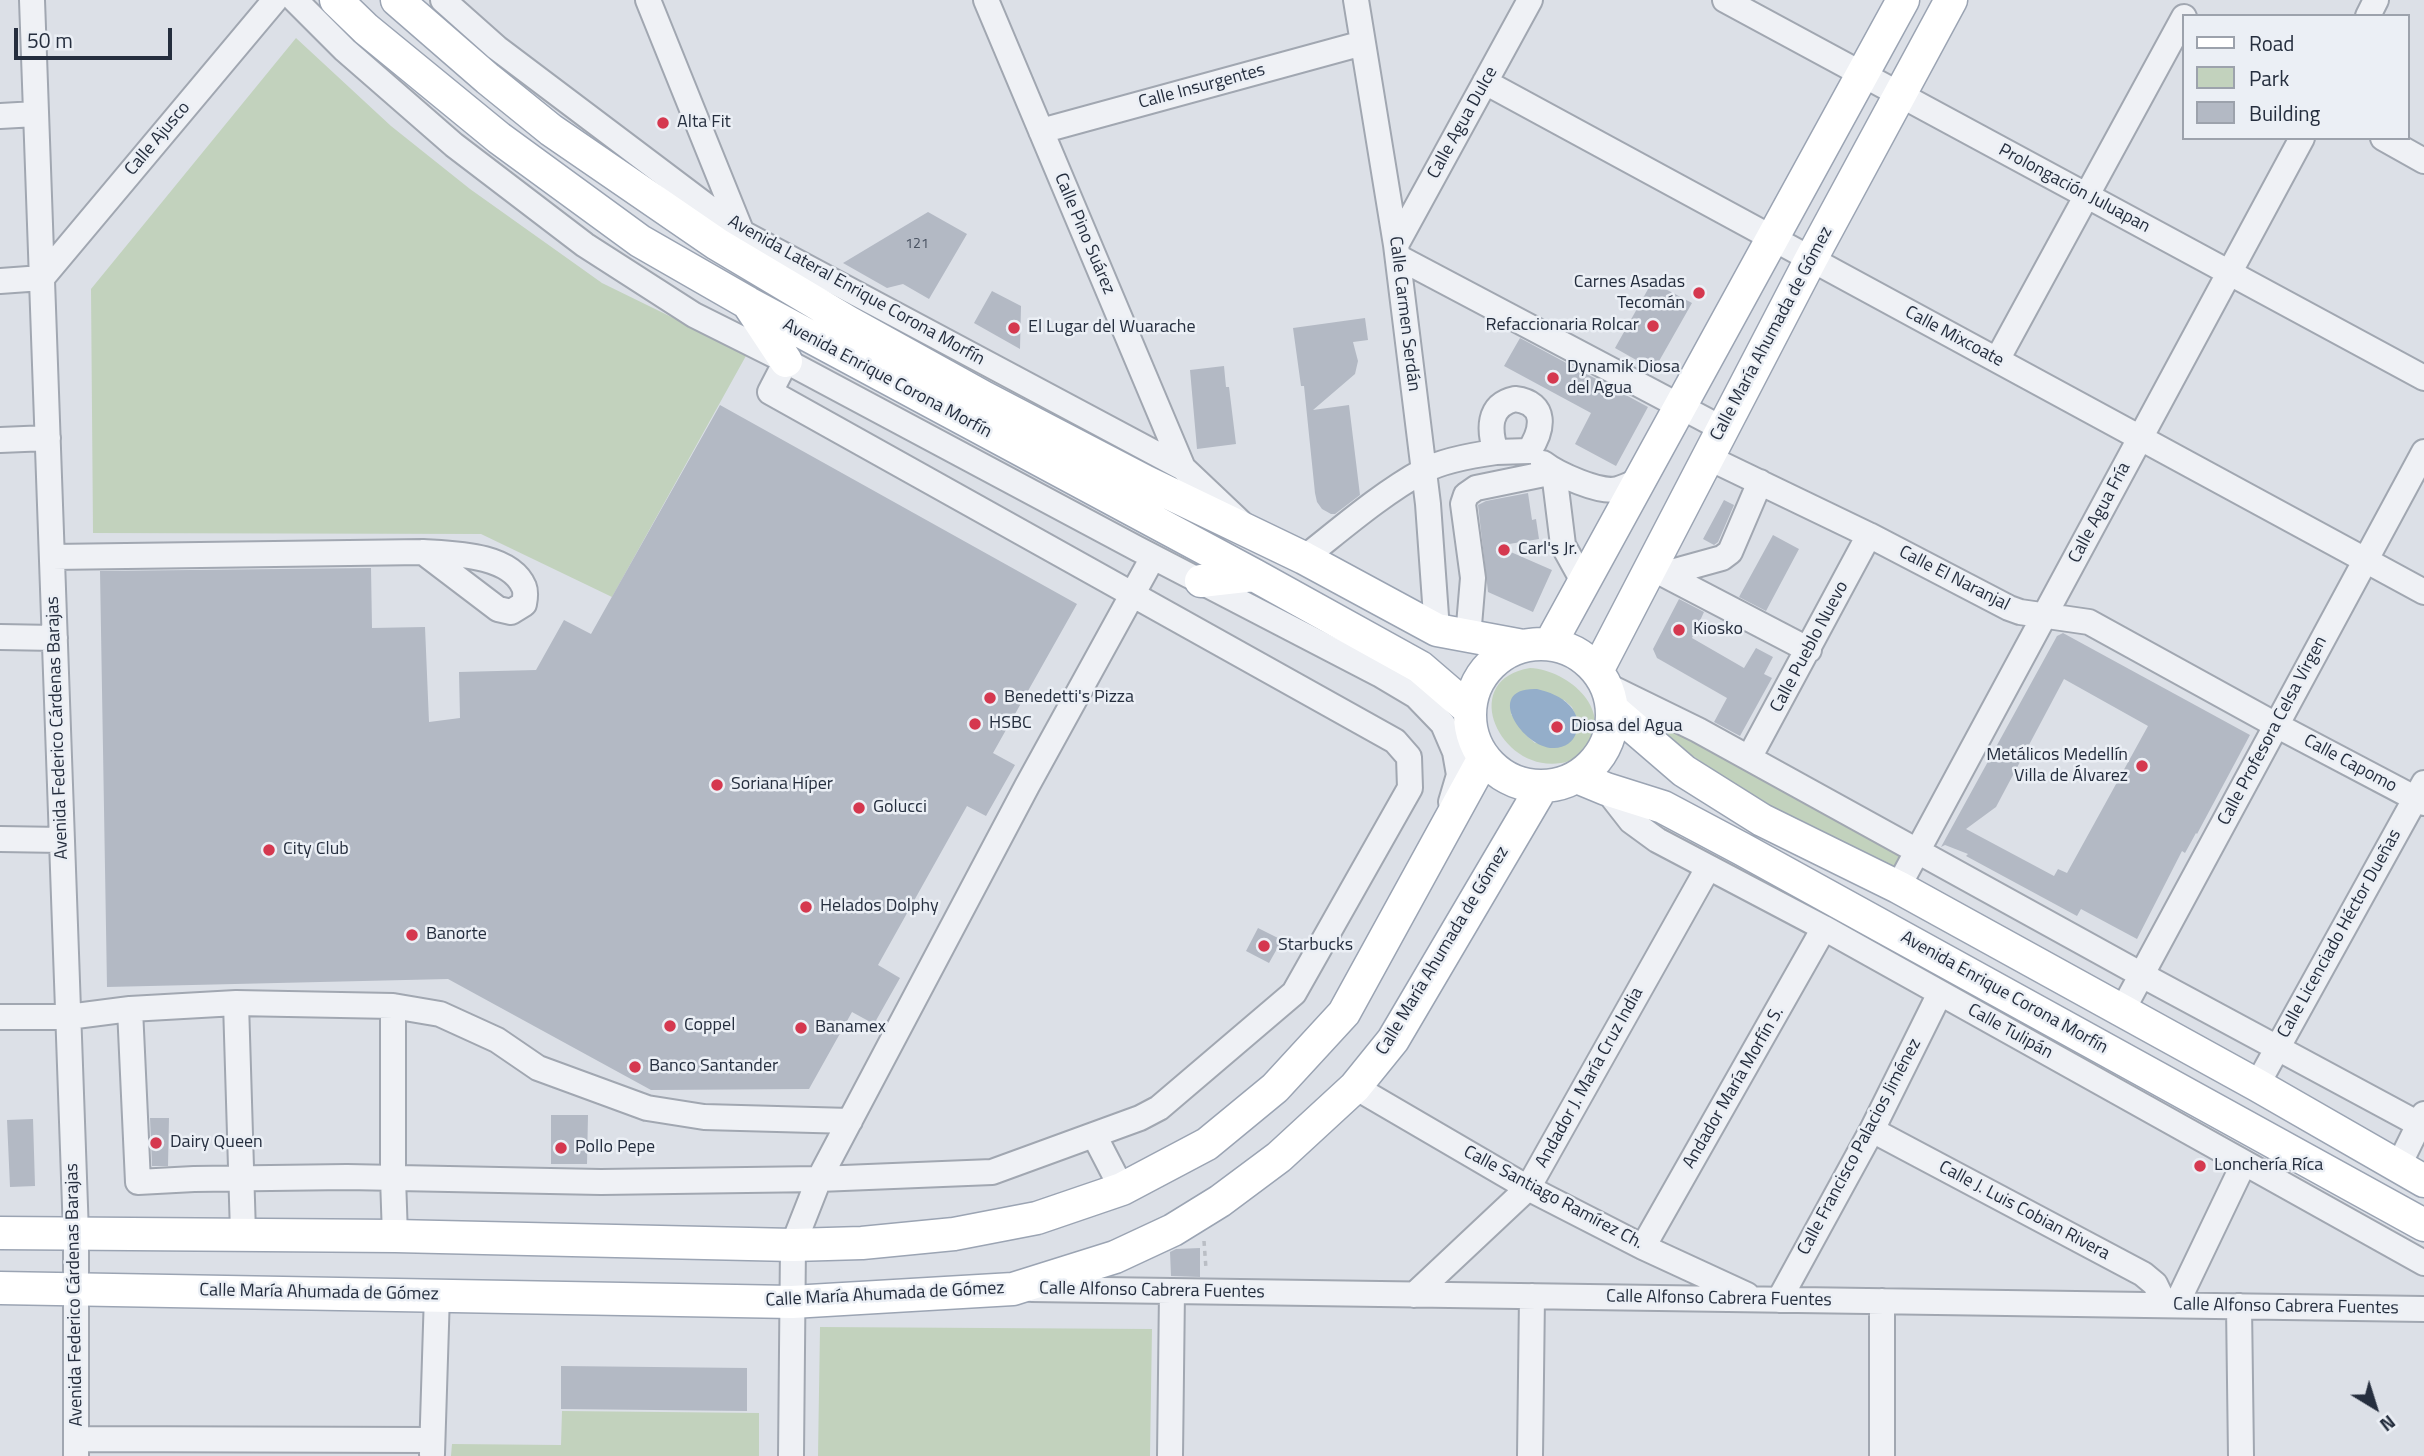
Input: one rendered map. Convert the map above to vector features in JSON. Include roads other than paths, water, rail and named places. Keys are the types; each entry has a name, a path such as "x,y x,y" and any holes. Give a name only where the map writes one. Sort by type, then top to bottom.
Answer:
{"main road":[{"name":"Avenida Enrique Corona Morfín","path":"336,0 366,29 479,121 640,241 748,303 1420,667 1470,710"},
{"name":"Avenida Enrique Corona Morfín","path":"397,0 551,130 717,244 848,322 985,398 1146,482 1304,558 1437,630 1468,637 1568,649 1584,658 1605,688 1684,771 1762,820 1898,887 2257,1085 2411,1174"},
{"path":"1605,688 1611,729 1605,748 1593,764 1577,777 1560,784 1520,784 1500,774 1483,758 1473,735 1470,710 1475,688 1487,670 1503,655 1537,645 1584,583 1903,0"},
{"name":"Calle María Ahumada de Gómez","path":"1605,688 1707,457 1951,0"},
{"path":"748,303 786,361"},
{"path":"1201,581 1254,575"},
{"path":"0,1233 395,1236 793,1245 862,1243 954,1234 1037,1219 1122,1189 1207,1144 1275,1088 1344,1013 1483,758"},
{"name":"Avenida Enrique Corona Morfín","path":"1577,777 1663,807 2424,1225"},
{"name":"Calle María Ahumada de Gómez","path":"0,1288 792,1302 1013,1289 1115,1257 1173,1230 1202,1212 1279,1157 1355,1087 1394,1040 1542,786"}],"street":[{"name":"Avenida Federico Cárdenas Barajas","path":"32,0 78,1289 76,1447"},
{"name":"Calle Ajusco","path":"42,278 275,0"},
{"path":"295,0 345,50 454,145 585,245 694,315 1380,674 1416,696 1443,724 1455,752 1459,775 1437,844"},
{"name":"Avenida Lateral Enrique Corona Morfín","path":"443,0 497,48 741,232 1183,468 1251,532"},
{"path":"648,0 755,266"},
{"name":"Calle Pino Suárez","path":"986,0 1183,468"},
{"name":"Calle Agua Dulce","path":"1397,251 1530,0"},
{"name":"Prolongación Juluapan","path":"1725,0 2424,378"},
{"name":"Calle Carmen Serdán","path":"1361,5 1363,43 1397,251 1424,471 1437,630"},
{"path":"1997,360 2182,20"},
{"name":"Calle Insurgentes","path":"1041,131 1363,43"},
{"name":"Calle Mixcoate","path":"1485,82 2424,592"},
{"path":"0,116 36,114"},
{"name":"Calle Agua Fría","path":"1898,887 2301,140"},
{"path":"2387,140 2424,161"},
{"path":"1397,251 1723,429"},
{"path":"0,281 42,278"},
{"path":"130,1009 138,1182 393,1178 601,1182 819,1180 992,1172 1140,1118 1158,1108 1294,993 1410,788 1409,757 1395,741 770,392 786,361"},
{"path":"1496,452 1491,435 1494,412 1506,401 1515,399 1531,404 1539,418 1538,436 1529,451"},
{"path":"0,440 48,439"},
{"path":"1304,558 1369,508 1424,471 1476,455 1529,451 1554,472 1609,489 1616,490 1640,480"},
{"name":"Calle Profesora Celsa Virgen","path":"2122,1011 2424,452"},
{"name":"Calle El Naranjal","path":"1707,457 1869,535 2009,608 2089,622 2276,726"},
{"path":"1468,637 1474,578 1463,504 1466,495 1476,488 1554,472"},
{"path":"1554,472 1563,545 1584,583"},
{"path":"1657,571 1722,558 1730,552 1760,482"},
{"name":"Calle Pueblo Nuevo","path":"1749,758 1869,535"},
{"path":"52,557 423,552"},
{"path":"1432,558 1455,562 1470,553"},
{"path":"790,1456 793,1245 819,1180 1153,557"},
{"path":"1657,571 1809,650"},
{"path":"0,637 55,638"},
{"path":"1380,674 1420,667"},
{"name":"Avenida Enrique Corona Morfín","path":"1605,688 1698,730 2142,975 2422,1122"},
{"name":"Calle Capomo","path":"2276,726 2421,795"},
{"name":"Calle Tulipán","path":"1606,789 1631,821 1657,840 1824,928 2424,1263"},
{"name":"Calle Licenciado Héctor Dueñas","path":"2257,1085 2421,795"},
{"path":"0,839 62,840"},
{"name":"Andador J. María Cruz India","path":"1414,1294 1528,1188 1708,868"},
{"name":"Andador María Morfín S.","path":"1643,1247 1824,928"},
{"name":"Calle Francisco Palacios Jiménez","path":"1768,1299 1872,1130 1940,993"},
{"path":"0,1017 68,1017 130,1009 236,1003 393,1006 440,1014 497,1040 538,1068 647,1108 704,1117 850,1121"},
{"path":"236,1003 243,1234"},
{"path":"393,1006 395,1236"},
{"name":"Calle Santiago Ramírez Ch.","path":"1355,1087 1528,1188 1643,1247 1768,1299"},
{"path":"2411,1174 2422,1122"},
{"name":"Calle J. Luis Cobian Rivera","path":"1872,1130 2143,1274 2155,1284 2170,1305"},
{"path":"1094,1135 1122,1189"},
{"path":"2294,1154 2319,1183 2424,1240"},
{"path":"2170,1305 2244,1163"},
{"name":"Calle Alfonso Cabrera Fuentes","path":"1013,1289 2424,1309"},
{"path":"1170,1456 1172,1291"},
{"path":"76,1447 432,1448 437,1294"},
{"path":"1530,1456 1532,1296"},
{"path":"1882,1301 1882,1456"},
{"path":"2239,1306 2241,1456"}],"water":[{"path":"1537,689 1559,697 1575,712 1578,726 1576,733 1568,744 1562,747 1542,746 1520,729 1513,718 1510,707 1512,698 1521,691"}],"place":[{"name":"Alta Fit","path":"663,123"},
{"name":"Carnes Asadas Tecomán","path":"1699,293"},
{"name":"Refaccionaria Rolcar","path":"1653,326"},
{"name":"El Lugar del Wuarache","path":"1014,328"},
{"name":"Dynamik Diosa del Agua","path":"1553,378"},
{"name":"Carl's Jr.","path":"1504,550"},
{"name":"Kiosko","path":"1679,630"},
{"name":"Benedetti's Pizza","path":"990,698"},
{"name":"HSBC","path":"975,724"},
{"name":"Diosa del Agua","path":"1557,727"},
{"name":"Metálicos Medellín Villa de Álvarez","path":"2142,766"},
{"name":"Soriana Híper","path":"717,785"},
{"name":"Golucci","path":"859,808"},
{"name":"City Club","path":"269,850"},
{"name":"Helados Dolphy","path":"806,907"},
{"name":"Banorte","path":"412,935"},
{"name":"Starbucks","path":"1264,946"},
{"name":"Coppel","path":"670,1026"},
{"name":"Banamex","path":"801,1028"},
{"name":"Banco Santander","path":"635,1067"},
{"name":"Dairy Queen","path":"156,1143"},
{"name":"Pollo Pepe","path":"561,1148"},
{"name":"Lonchería Ríca","path":"2200,1166"}]}
